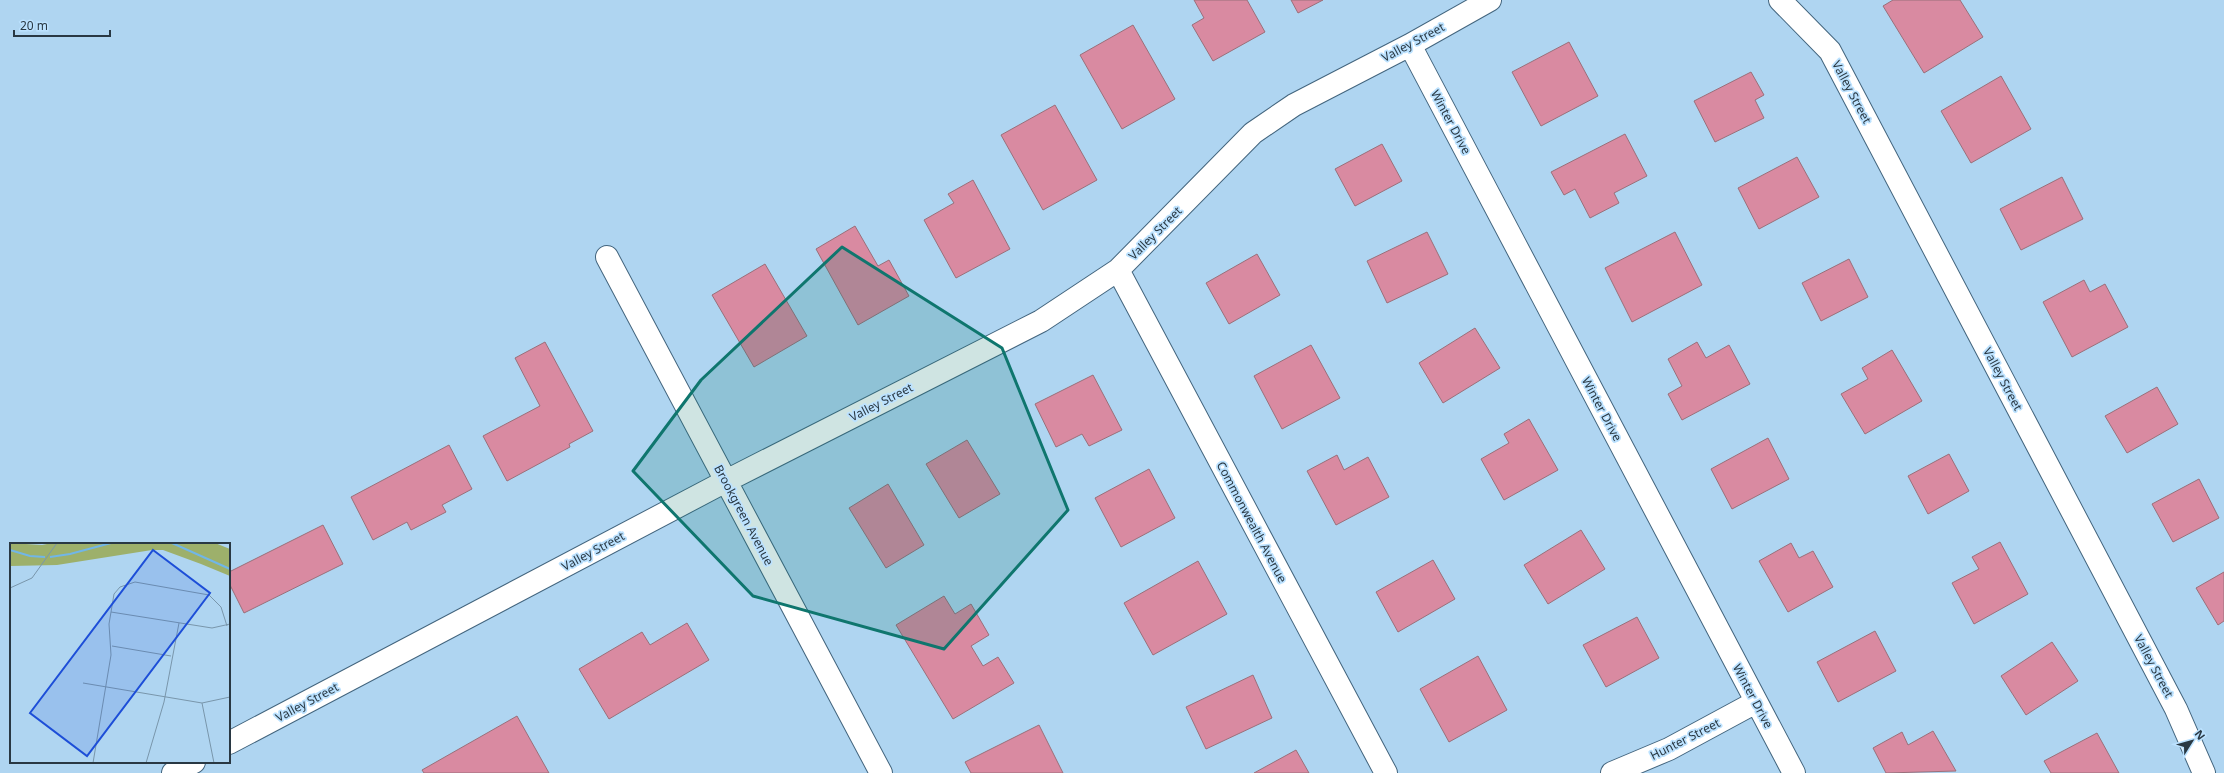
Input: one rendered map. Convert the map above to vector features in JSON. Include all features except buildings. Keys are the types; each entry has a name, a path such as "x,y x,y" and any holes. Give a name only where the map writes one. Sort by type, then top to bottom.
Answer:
{"street":[{"name":"Valley Street","path":"230,742 726,481 1041,321 1118,270 1253,133 1294,104 1410,44 1490,0"},
{"name":"Valley Street","path":"1780,0 1830,51 2176,709 2204,773"},
{"name":"Winter Drive","path":"1410,44 1794,773"},
{"name":"Brookgreen Avenue","path":"607,257 881,773"},
{"name":"Commonwealth Avenue","path":"1118,270 1386,773"},
{"name":"Hunter Street","path":"1612,773 1669,750 1756,702"},
{"path":"173,773 192,763"}],"highlighted area":[{"path":"842,247 1002,348 1068,510 944,649 753,596 633,471 701,380"}]}
